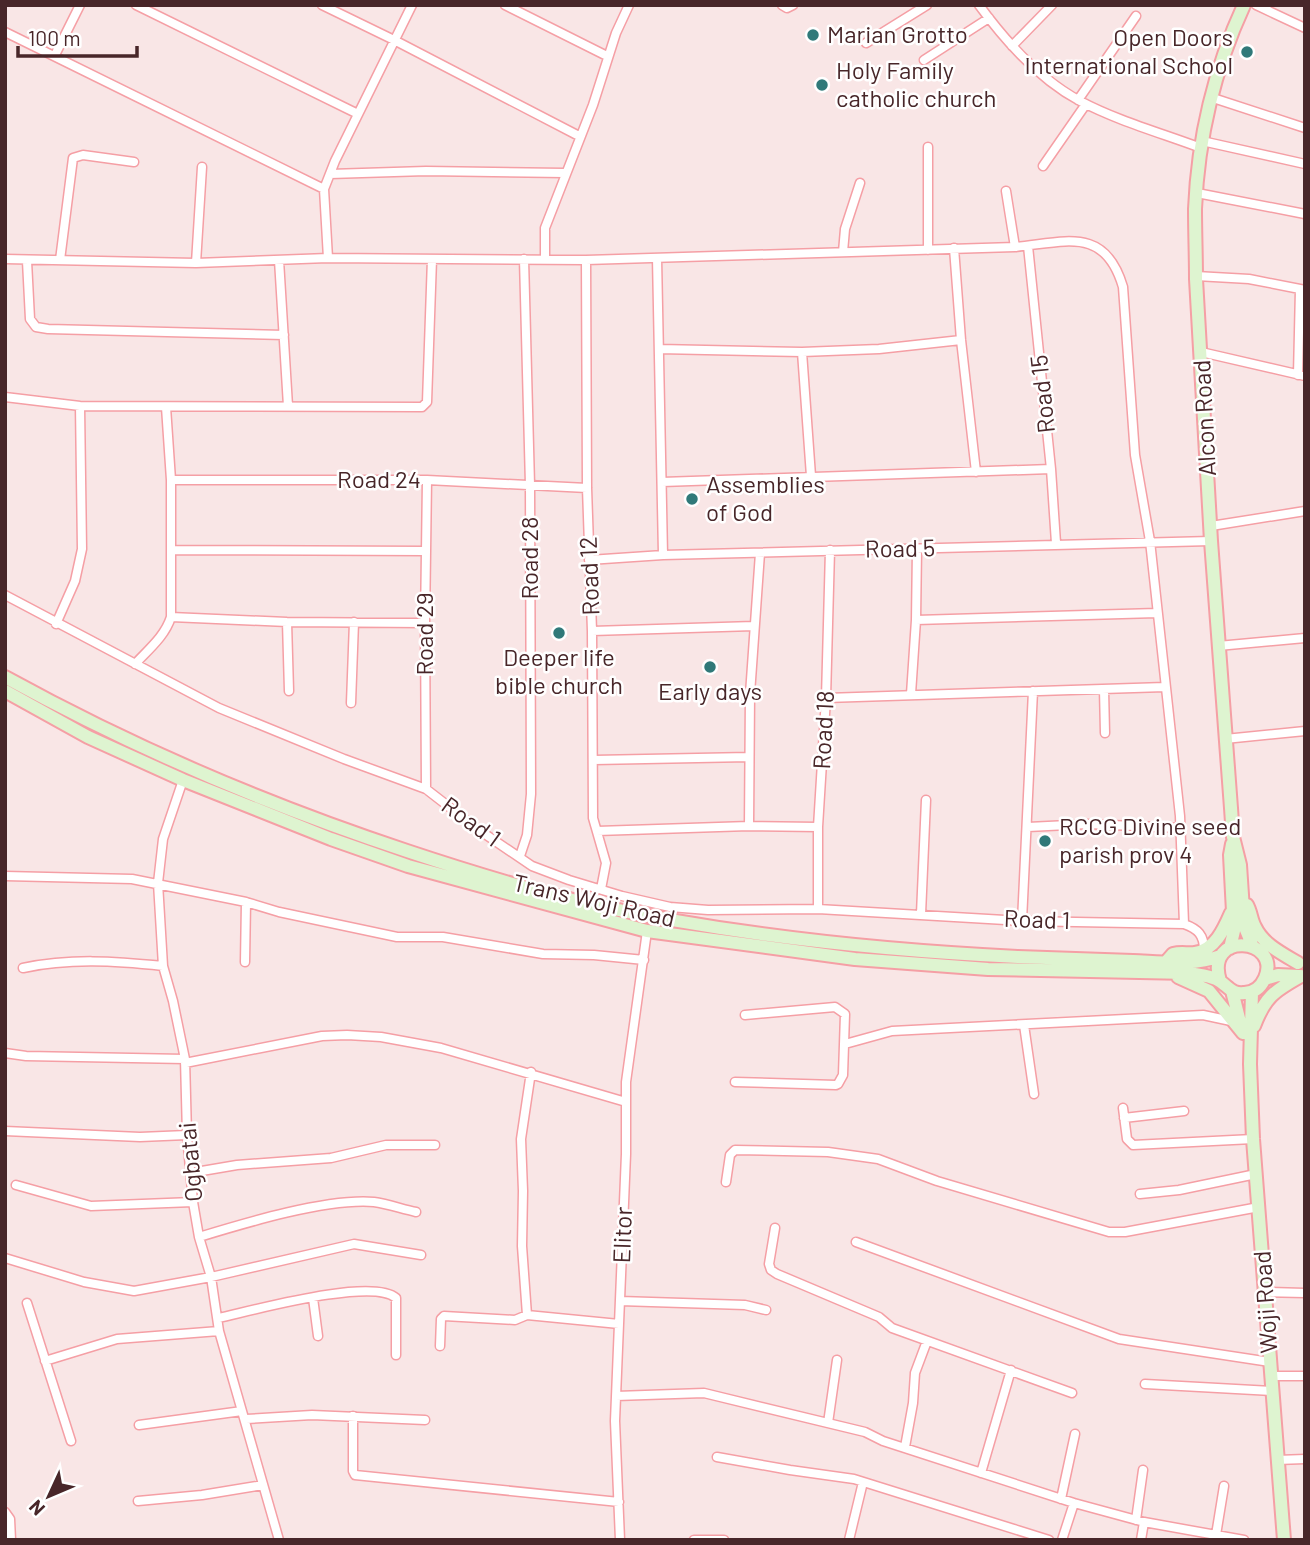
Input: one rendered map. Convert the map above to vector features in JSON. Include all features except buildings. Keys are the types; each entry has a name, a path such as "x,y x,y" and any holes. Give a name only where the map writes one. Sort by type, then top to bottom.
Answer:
{"main road":[{"name":"Alcon Road","path":"1238,905 1230,855 1233,837 1210,526 1196,276 1197,194 1201,144 1210,97 1225,50 1244,5"},
{"name":"Trans Woji Road","path":"5,677 27,696 88,737 183,780 331,839 408,866 647,931 855,959 988,969 1167,968 1207,961 1226,952"},
{"name":"Trans Woji Road","path":"5,691 27,696 183,766 326,824 447,864 588,903 699,925 848,945 1167,968 1220,981"},
{"path":"1238,905 1253,947 1264,957 1302,969"},
{"path":"1238,905 1217,940 1196,953 1173,954 1167,968 1209,991 1247,1035"},
{"path":"1238,905 1234,931 1218,964 1220,981 1239,994 1252,992 1265,979 1302,969"},
{"path":"1238,905 1250,909 1255,928 1262,937 1302,969"},
{"path":"1226,952 1242,944 1253,947"},
{"path":"1264,957 1267,972 1265,979"},
{"path":"1247,1035 1266,1000 1302,969"},
{"path":"1232,991 1247,1035"},
{"name":"Woji Road","path":"1252,992 1247,1035 1283,1540"}],"street":[{"path":"55,55 80,5"},
{"path":"136,5 358,114"},
{"path":"322,5 579,136"},
{"path":"328,258 324,188 412,5"},
{"path":"505,5 607,56"},
{"path":"545,258 544,228 593,105 607,56 629,5"},
{"path":"782,5 787,8 793,5"},
{"path":"866,43 927,5"},
{"path":"979,5 1012,46 1037,71 1082,102 1201,144 1305,164"},
{"path":"1012,46 1052,5"},
{"path":"1256,5 1305,28"},
{"path":"1043,166 1136,16"},
{"path":"924,60 989,18"},
{"path":"5,32 324,188"},
{"path":"1210,97 1305,128"},
{"path":"928,148 928,250"},
{"path":"60,260 73,158 83,155 134,162"},
{"path":"196,263 202,167"},
{"path":"330,174 426,171 565,173"},
{"path":"843,252 845,229 860,183"},
{"path":"1006,191 1015,247"},
{"path":"1197,194 1305,214"},
{"path":"5,259 196,263 328,258 586,260 1091,243 1107,253 1118,269 1124,286 1135,455 1150,541 1181,828 1184,924 1200,933 1203,950"},
{"name":"Road 15","path":"1028,246 1056,543"},
{"path":"954,248 976,472"},
{"path":"657,258 663,555"},
{"path":"5,397 80,405 166,407 425,405 432,259"},
{"name":"Road 28","path":"520,856 527,835 531,794 530,485 524,259"},
{"path":"279,260 288,407"},
{"name":"Road 12","path":"586,260 593,818 606,863 601,889"},
{"path":"27,261 30,319 36,327 284,335"},
{"path":"1196,276 1250,279 1303,290 1301,376 1201,352"},
{"path":"659,349 802,352 879,349 961,340"},
{"path":"802,352 811,476"},
{"path":"56,624 75,581 82,549 80,405"},
{"path":"135,663 162,636 171,617 171,480 166,407"},
{"path":"662,482 1051,468"},
{"name":"Road 24","path":"171,480 427,480 587,488"},
{"name":"Road 29","path":"426,789 427,480"},
{"path":"1210,526 1305,511"},
{"name":"Road 5","path":"589,560 663,555 1211,541"},
{"path":"911,694 917,549"},
{"path":"171,550 426,551"},
{"name":"Road 18","path":"818,909 818,827 826,698 830,550"},
{"path":"749,826 750,694 760,553"},
{"name":"Road 1","path":"5,595 219,708 426,789 532,866 601,889 670,907 708,910 818,909 1022,920 1184,924"},
{"path":"916,620 1157,613"},
{"path":"171,617 287,622 425,623"},
{"path":"287,622 289,691"},
{"path":"351,703 354,622"},
{"path":"592,631 754,626"},
{"path":"1218,646 1305,638"},
{"path":"826,698 1165,687"},
{"path":"1104,689 1104,733"},
{"path":"1022,920 1033,691"},
{"path":"1225,739 1305,731"},
{"path":"594,760 749,757"},
{"name":"Ogbatai","path":"183,780 163,839 158,883 163,966 185,1061 190,1173 200,1237 211,1277 219,1331 279,1540"},
{"path":"921,914 926,800"},
{"path":"1028,827 1088,824 1181,828"},
{"path":"597,831 749,826 818,827"},
{"path":"5,876 86,877 158,883 397,937 443,937 543,954 644,960"},
{"path":"245,962 246,902"},
{"name":"Elitor","path":"620,1540 616,1396 627,1063 647,931"},
{"path":"23,968 52,962 88,960 163,966"},
{"path":"735,1082 838,1084 843,1075 845,1014 835,1007 745,1015"},
{"path":"845,1044 892,1031 1203,1015 1235,1022"},
{"path":"1024,1025 1034,1094"},
{"path":"5,1053 185,1061 322,1036 347,1035 429,1045 626,1101"},
{"path":"527,1315 522,1247 521,1139 531,1072"},
{"path":"1123,1108 1127,1139 1133,1145 1253,1139"},
{"path":"1124,1118 1184,1111"},
{"path":"5,1131 140,1137 187,1135"},
{"path":"190,1173 237,1165 331,1158 386,1145 435,1145"},
{"path":"726,1182 730,1154 735,1150 828,1152 878,1159 937,1181 1109,1232 1125,1232 1259,1207"},
{"path":"1139,1194 1179,1190 1256,1174"},
{"path":"16,1185 91,1206 193,1202"},
{"path":"200,1237 338,1204 376,1202 416,1212"},
{"path":"775,1228 769,1264 771,1270 795,1283 879,1317 892,1328 1072,1393"},
{"path":"856,1242 1119,1339 1270,1362"},
{"path":"5,1258 84,1282 134,1291 211,1277 354,1244 421,1255"},
{"path":"218,1318 348,1291 394,1295 396,1355"},
{"path":"1265,1292 1305,1293"},
{"path":"313,1298 318,1336"},
{"path":"620,1301 745,1305 766,1310"},
{"path":"27,1303 71,1441"},
{"path":"440,1346 441,1319 444,1316 515,1320 527,1315 619,1324"},
{"path":"45,1361 117,1339 219,1331"},
{"path":"905,1447 914,1403 915,1373 928,1341"},
{"path":"828,1423 837,1360"},
{"path":"981,1473 1011,1370"},
{"path":"1271,1376 1305,1376"},
{"path":"1145,1384 1272,1391"},
{"path":"616,1396 704,1393 828,1423 1060,1499 1140,1521 1244,1540"},
{"path":"138,1425 244,1415 425,1420"},
{"path":"353,1416 355,1475 619,1502"},
{"path":"1060,1499 1076,1434"},
{"path":"717,1457 863,1482 1049,1540"},
{"path":"1278,1460 1305,1459"},
{"path":"1140,1540 1143,1470"},
{"path":"849,1540 863,1482"},
{"path":"138,1502 263,1485"},
{"path":"1216,1535 1224,1486"},
{"path":"1062,1540 1074,1503"},
{"path":"5,1513 10,1519 10,1540"},
{"path":"694,1540 724,1540"}],"place":[{"name":"Marian Grotto","path":"813,35"},
{"name":"Open Doors International School","path":"1247,52"},
{"name":"Holy Family catholic church","path":"822,85"},
{"name":"Assemblies of God","path":"692,499"},
{"name":"Deeper life bible church","path":"559,633"},
{"name":"Early days","path":"710,667"},
{"name":"RCCG Divine seed parish prov 4","path":"1045,841"}]}
